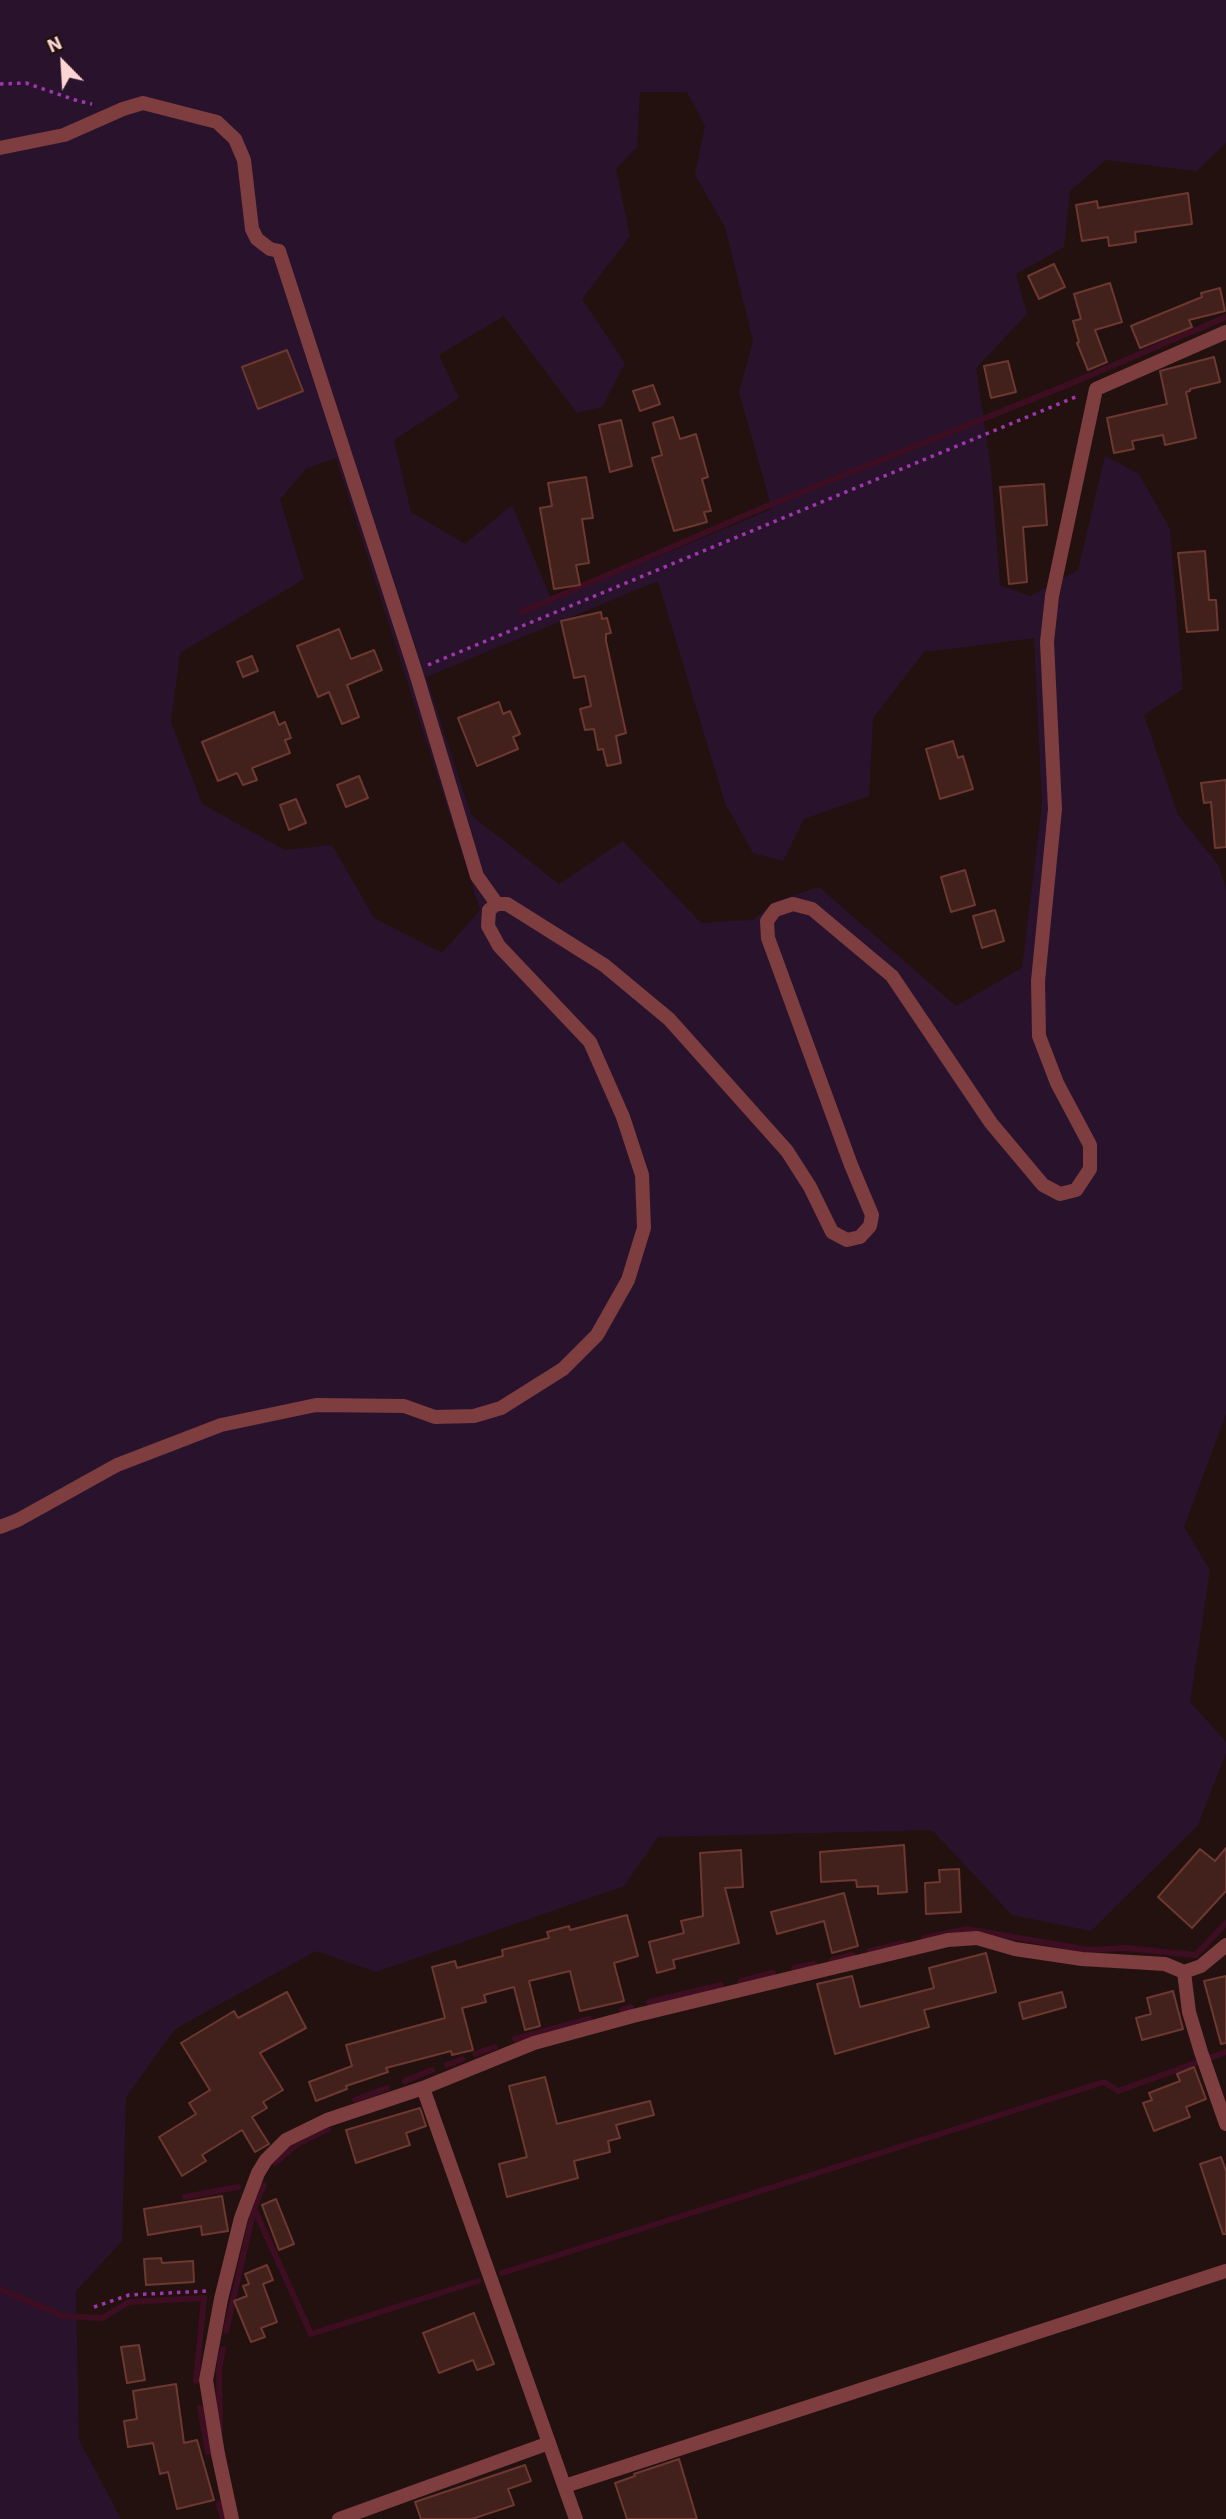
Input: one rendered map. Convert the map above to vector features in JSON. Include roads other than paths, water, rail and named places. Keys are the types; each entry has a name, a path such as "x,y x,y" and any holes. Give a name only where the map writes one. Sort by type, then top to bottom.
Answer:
{"street":[{"path":"0,148 64,135 143,103 217,122 235,139 244,160 252,229 257,239 270,249 279,251 415,670 477,877 497,904"},
{"path":"0,1527 18,1520 117,1465 221,1425 316,1405 404,1406 435,1416 474,1416 501,1408 563,1369 597,1335 628,1280 644,1228 642,1175 623,1117 590,1042 499,946 488,926 488,910 497,904 507,904 604,965 669,1019 787,1151 810,1187 832,1232 847,1240 860,1237 870,1226 872,1215 768,938 767,921 775,910 793,904 813,909 892,976 991,1123 1043,1185 1060,1194 1076,1190 1090,1169 1090,1145 1057,1083 1038,1036 1038,981 1055,809 1047,642 1052,596 1096,389 1226,332"},
{"path":"232,2519 206,2380 240,2218 266,2160 286,2140 317,2125 423,2088 534,2043 621,2019 948,1940 976,1938 1015,1949 1082,1959 1165,1964 1184,1972 1201,1966 1225,1949"},
{"path":"1184,1972 1189,2012 1226,2124"},
{"path":"423,2088 576,2519"},
{"path":"565,2486 1226,2271"},
{"path":"339,2519 550,2443"}],"waterway":[{"path":"522,612 760,509 1072,383 1226,317"},
{"path":"924,1938 967,1929 1089,1950 1126,1948 1196,1955 1226,1923"},
{"path":"870,1951 903,1943"},
{"path":"832,1960 852,1955"},
{"path":"794,1968 814,1964"},
{"path":"741,1981 773,1973"},
{"path":"649,2002 721,1985"},
{"path":"622,2010 631,2007"},
{"path":"515,2039 589,2019"},
{"path":"475,2054 495,2047"},
{"path":"502,2273 1104,2082 1118,2091 1226,2052"},
{"path":"447,2065 462,2059"},
{"path":"405,2081 432,2070"},
{"path":"355,2100 387,2088"},
{"path":"275,2163 297,2144 328,2129"},
{"path":"226,2331 254,2208 264,2185"},
{"path":"185,2197 238,2187"},
{"path":"254,2208 311,2334 478,2281"},
{"path":"0,2289 63,2316 102,2318 129,2302 204,2298 196,2381"},
{"path":"220,2430 219,2369 223,2349"},
{"path":"200,2408 208,2452"},
{"path":"219,2504 223,2519"}]}
